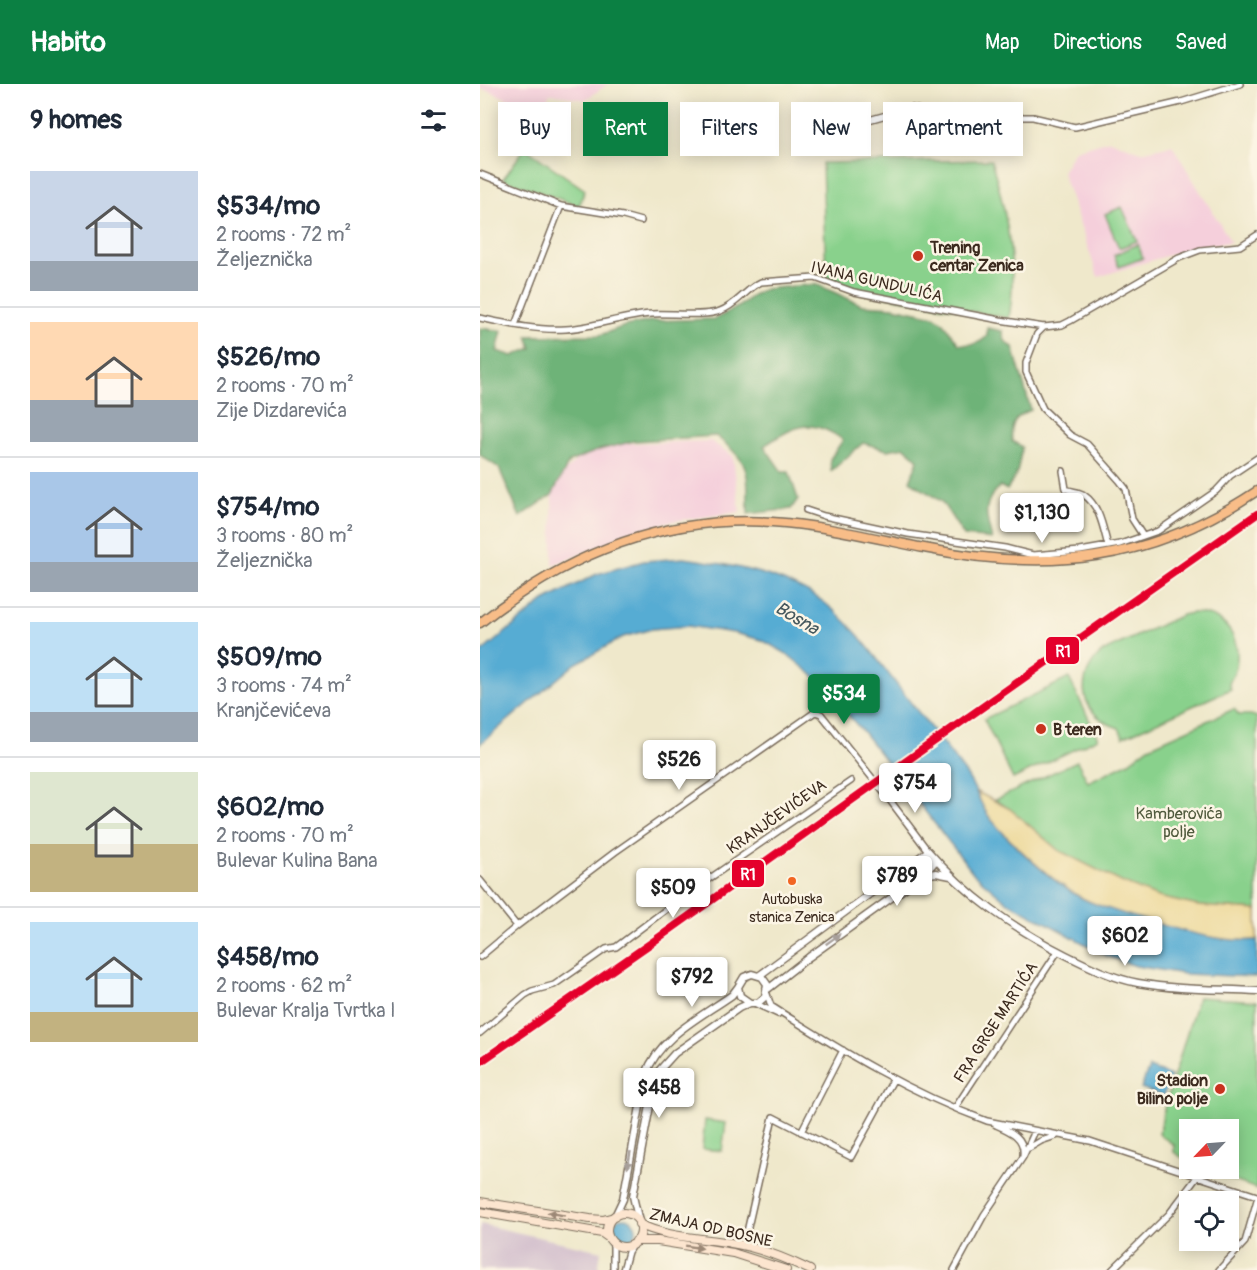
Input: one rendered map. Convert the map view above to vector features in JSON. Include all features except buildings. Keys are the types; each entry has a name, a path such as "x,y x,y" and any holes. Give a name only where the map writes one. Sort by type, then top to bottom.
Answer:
{"highway":[{"path":"480,623 517,594 574,561 627,540 677,528 734,522 772,522 836,530 975,557 1011,561 1057,561 1104,556 1164,540 1211,519 1257,492"}],"main road":[{"name":"ZMAJA OD BOSNE","path":"480,1202 603,1220 625,1213 639,1223 660,1231 744,1245 781,1257 810,1270"},
{"name":"ZMAJA OD BOSNE","path":"480,1212 602,1233 623,1247 635,1243 658,1241 733,1253 786,1270"},
{"path":"611,1240 608,1224 614,1216"},
{"name":"ZMAJA OD BOSNE","path":"635,1243 640,1233 639,1223"}],"street":[{"path":"871,119 911,108 972,123 983,124 1022,117 1075,127 1240,84"},
{"path":"480,174 561,206 640,221"},
{"path":"515,325 561,206"},
{"name":"IVANA GUNDULIĆA","path":"480,318 544,329 567,329 617,318 649,314 714,313 739,300 761,282 815,278 854,292 972,316 1044,327 1062,325 1070,321 1192,252 1240,246 1257,235"},
{"path":"1044,327 1037,334 1026,363 1026,372 1043,409 1070,435 1087,444 1119,480 1126,489 1132,519 1143,536"},
{"path":"806,510 908,534 1005,548 1033,555 1080,551 1108,546 1158,531 1176,520 1216,490 1230,476 1257,458"},
{"path":"1063,471 1066,489 1081,493 1097,509 1108,546"},
{"path":"480,947 482,955 557,895 683,803 818,712 933,857 952,877 999,916 1025,934 1097,971 1138,983 1164,987 1257,991"},
{"name":"KRANJČEVIĆEVA","path":"480,1033 525,995 554,985 606,949 616,947 684,896 851,781"},
{"path":"760,975 928,851"},
{"path":"639,1223 633,1196 656,1074 662,1065 675,1053 739,1008 762,1000 782,976 923,875 933,864 933,857"},
{"path":"923,875 936,873 952,877"},
{"path":"480,880 517,926"},
{"name":"FRA GRGE MARTIĆA","path":"955,1108 1058,951"},
{"path":"614,1216 623,1199 631,1146 646,1074 651,1061 663,1045 735,992 744,977 752,974 760,975 766,981 771,1006 893,1080 987,1121 1019,1138 1023,1146 1023,1157"},
{"path":"738,987 740,996 788,1017"},
{"path":"801,1132 843,1050"},
{"path":"744,1245 773,1117 851,1157 893,1080"},
{"path":"987,1121 1090,1141 1179,1171"},
{"path":"954,1270 979,1223 1028,1149 1035,1131"},
{"path":"1028,1149 1058,1135"},
{"path":"1112,1270 1169,1214 1195,1179"},
{"path":"1203,1179 1257,1198 1245,1242 1220,1270"},
{"path":"611,1240 613,1270"},
{"path":"623,1270 628,1252 635,1243"}],"shaded area":[{"path":"480,84 608,84 585,100 550,94 546,102 514,102 480,89"},
{"path":"1110,140 1141,152 1172,145 1231,242 1195,247 1098,277 1062,172 1075,150"},
{"path":"711,441 733,456 740,512 667,522 553,565 552,486 577,459 614,444"},
{"path":"480,1224 601,1251 598,1270 480,1270"}],"green space":[{"path":"519,156 536,156 585,190 579,206 503,179"},
{"name":"Trening centar Zenica","path":"991,160 1009,238 1012,279 1009,318 855,291 826,277 822,163"},
{"path":"1122,207 1137,241 1119,248 1105,214"},
{"path":"1138,244 1143,258 1119,267 1114,255"},
{"path":"816,284 862,305 894,307 934,316 943,322 959,344 978,343 987,336 987,328 1003,331 1005,341 1013,347 1031,410 1017,418 1013,425 1012,441 1022,447 1017,473 1007,490 1000,486 988,505 987,517 992,539 964,536 942,502 910,481 918,460 905,447 887,450 863,443 831,471 830,459 843,440 821,428 812,426 803,426 784,433 764,446 782,472 789,472 798,499 791,509 748,514 745,469 736,454 716,436 634,441 599,450 569,462 552,495 520,517 499,468 480,455 480,328 502,331 497,351 513,356 532,348 527,336 600,335 625,326 651,321 715,319 765,289"},
{"path":"1206,614 1217,619 1233,636 1237,658 1235,671 1229,683 1231,689 1123,737 1119,728 1096,715 1089,706 1084,685 1093,663 1102,652 1182,615"},
{"name":"B teren","path":"1069,678 1098,738 1013,779 984,719"},
{"name":"Kamberovića polje","path":"1234,709 1239,715 1257,717 1257,910 1198,906 1158,897 1121,882 1058,850 1010,809 995,800 1077,761 1088,782 1129,762 1149,747"},
{"name":"Stadion Bilino polje","path":"1198,997 1257,1001 1257,1189 1229,1179 1239,1179 1239,1119 1179,1119 1179,1155 1174,1152 1174,1145 1159,1134 1165,1105"},
{"path":"705,1120 726,1123 722,1151 702,1149"}],"sand":[{"path":"977,792 1010,809 1058,850 1121,882 1158,897 1198,906 1257,910 1257,940 1216,938 1164,927 1113,911 1075,894 1040,867 1000,830 984,809"}],"water":[{"name":"Bosna","path":"684,558 738,567 776,578 810,593 825,603 861,638 948,750 969,779 990,818 1036,865 1078,896 1114,911 1205,936 1231,940 1257,940 1257,977 1184,974 1136,966 1107,956 1006,901 974,874 864,733 813,675 787,654 762,640 688,626 652,629 623,637 575,664 480,744 480,653 544,601 597,574 644,561"},
{"path":"1149,1068 1171,1076 1163,1096 1141,1088"},
{"path":"624,1218 633,1221 636,1230 633,1239 624,1242 615,1239 612,1230 615,1221"}],"transit line":[{"name":"R1","path":"480,1062 1257,514"}],"place":[{"name":"Trening centar Zenica","path":"918,256"},
{"name":"B teren","path":"1041,729"},
{"name":"Autobuska stanica Zenica","path":"792,881"},
{"name":"Stadion Bilino polje","path":"1220,1089"}]}
